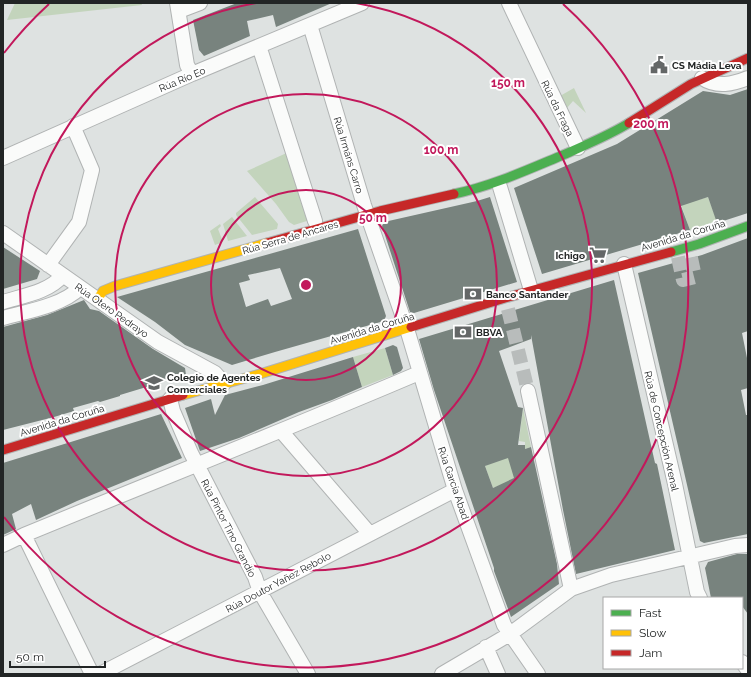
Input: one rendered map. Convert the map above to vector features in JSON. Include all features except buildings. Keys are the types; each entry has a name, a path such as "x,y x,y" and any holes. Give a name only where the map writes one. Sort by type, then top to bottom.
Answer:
{"street":[{"path":"192,74 187,65 178,7 200,3"},
{"name":"Rúa Río Eo","path":"3,158 192,74 362,3"},
{"name":"Rúa da Fraga","path":"509,3 569,132 578,148"},
{"name":"Rúa Irmáns Carro","path":"310,25 368,215 406,329"},
{"path":"261,52 315,221"},
{"name":"Rúa Serra de Ancares","path":"97,300 103,291 115,286 368,215 474,190 526,171 612,133 676,92 702,78 748,58"},
{"path":"702,78 710,83 733,84 748,78"},
{"path":"48,265 79,222 92,170 73,126"},
{"path":"500,187 531,290"},
{"name":"Avenida da Coruña","path":"3,450 224,383 260,374 531,290 699,244 748,226"},
{"name":"Rúa Otero Pedrayo","path":"3,233 62,276 158,342 215,373 224,383"},
{"name":"Rúa de Concepción Arenal","path":"624,264 700,597"},
{"path":"3,302 44,289 57,283 62,276"},
{"path":"3,318 45,306 73,294 80,288"},
{"name":"Rúa García Abad","path":"406,329 455,490 504,625 538,674"},
{"path":"3,545 197,464 282,432 419,374"},
{"path":"528,391 571,589"},
{"name":"Rúa Pintor Tino Grandío","path":"170,399 173,411 197,464 255,577 260,592 308,674"},
{"path":"282,432 370,534"},
{"name":"Rúa Doutor Yañez Rebolo","path":"100,674 455,490"},
{"path":"24,535 92,674"},
{"path":"442,674 510,634 571,589 611,575 735,546 748,545"},
{"path":"486,647 498,674"}],"green space":[{"path":"15,3 141,3 142,5 7,20"},
{"path":"574,88 586,113 573,101 567,108 560,96"},
{"path":"291,151 310,220 294,225 289,222 276,204 247,171"},
{"path":"255,197 278,224 277,229 252,235 236,215 236,213"},
{"path":"708,197 717,221 690,230 679,199 698,200"},
{"path":"232,217 247,236 228,241 223,224"},
{"path":"220,224 221,226 218,229 223,242 215,245 210,231"},
{"path":"385,348 393,375 362,387 353,357"},
{"path":"523,408 531,447 525,449 525,442 519,441"},
{"path":"507,454 518,479 493,488 485,466"}],"tunnel":[{"path":"678,257 683,280 695,277 690,253"},
{"path":"508,309 527,387"}],"traffic: fast":[{"path":"454,194 482,187 523,172 596,140 629,123"},
{"path":"671,252 699,244 748,226"}],"traffic: slow":[{"path":"97,300 103,291 115,286 267,243"},
{"path":"183,395 260,374 411,327"}],"traffic: jam":[{"path":"629,123 691,84 748,58"},
{"path":"267,243 380,211 454,194"},
{"path":"411,327 505,298 671,252"},
{"path":"3,450 183,395"}],"place":[{"name":"CS Mádia Leva","path":"659,65"},
{"name":"Ichigo","path":"598,255"},
{"name":"Banco Santander","path":"473,294"},
{"name":"BBVA","path":"463,332"},
{"name":"Colegio de Agentes Comerciales","path":"154,383"}]}
